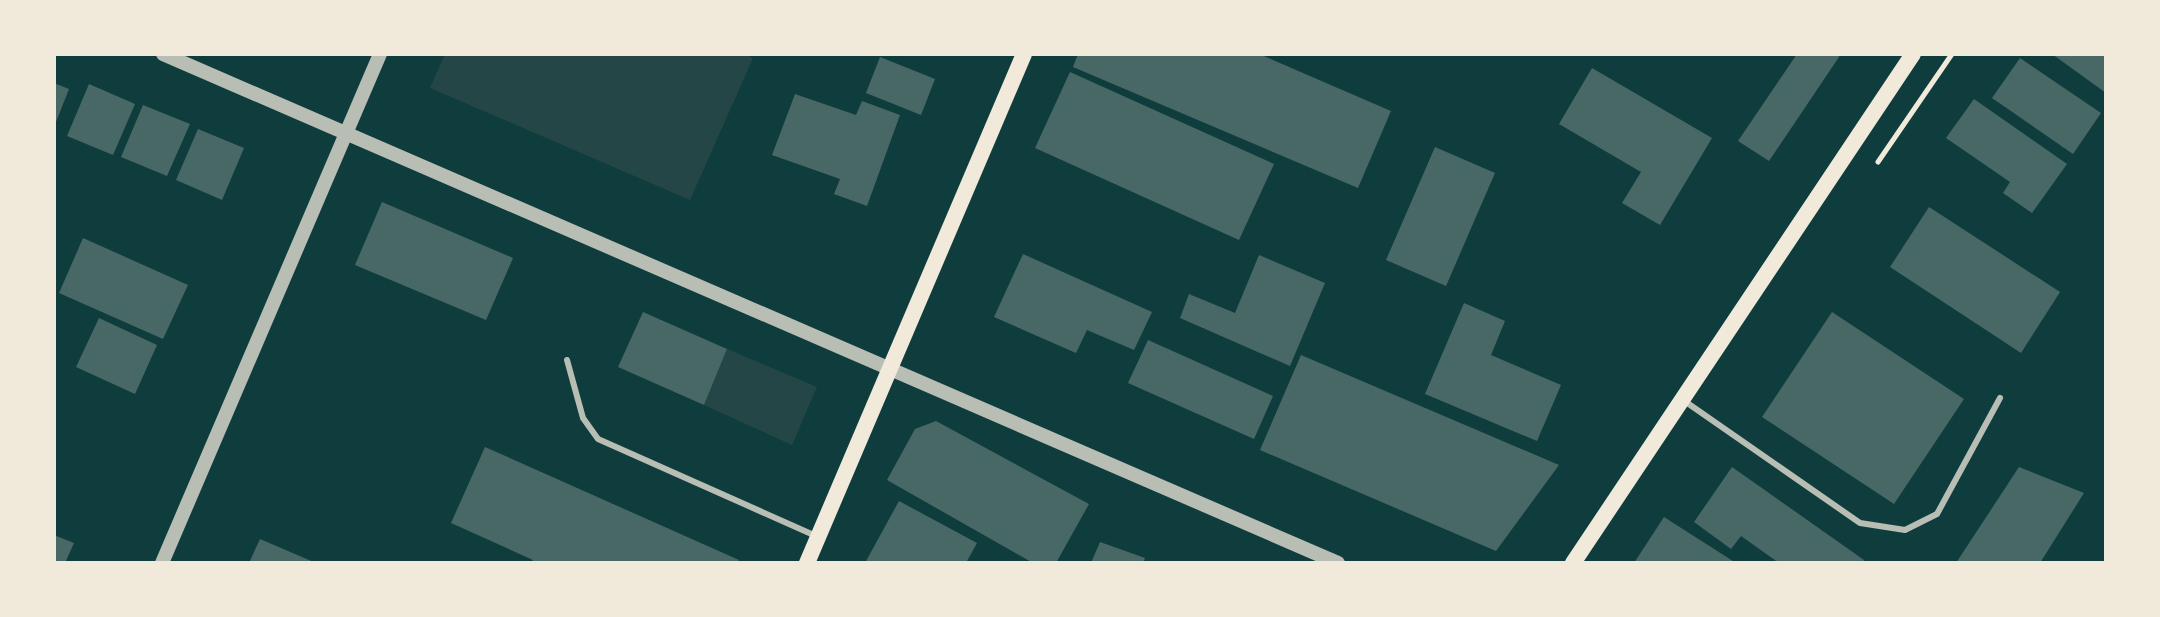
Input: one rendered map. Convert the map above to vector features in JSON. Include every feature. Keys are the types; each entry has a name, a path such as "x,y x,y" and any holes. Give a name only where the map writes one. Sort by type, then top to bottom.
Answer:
{"main road":[{"path":"807,563 1024,54"},
{"path":"1573,563 1680,398 1913,54"}],"street":[{"path":"163,54 1338,563"},
{"path":"162,563 380,54"}],"lane":[{"path":"567,360 583,418 598,439 818,537"},
{"path":"1680,398 1860,523 1905,530 1937,514 2000,398"}],"shaded area":[{"path":"445,54 743,54 753,58 690,200 430,88"},
{"path":"727,349 817,387 792,445 704,405"}],"building":[{"path":"1078,54 1259,54 1391,111 1358,188 1073,67"},
{"path":"1797,54 1841,54 1769,161 1738,141"},
{"path":"2052,54 2106,54 2106,93"},
{"path":"880,57 935,79 921,115 866,93"},
{"path":"2020,58 2101,113 2073,154 1992,98"},
{"path":"1592,68 1712,138 1660,225 1622,203 1641,172 1559,124"},
{"path":"1070,72 1274,164 1239,240 1035,148"},
{"path":"54,83 69,89 54,127"},
{"path":"89,84 135,104 113,155 67,136"},
{"path":"795,94 856,115 862,101 900,115 867,206 834,194 840,179 772,155"},
{"path":"1974,99 2067,164 2032,213 2003,193 2010,182 1946,138"},
{"path":"143,105 190,124 167,176 121,157"},
{"path":"198,129 244,148 222,200 176,180"},
{"path":"1435,147 1495,173 1446,286 1386,260"},
{"path":"382,202 513,258 486,320 355,265"},
{"path":"1929,207 2060,292 2021,353 1890,267"},
{"path":"83,238 188,285 163,339 59,293"},
{"path":"1023,254 1152,312 1134,350 1087,330 1076,353 994,317"},
{"path":"1259,255 1325,283 1290,366 1180,318 1189,294 1235,313"},
{"path":"1464,303 1505,321 1491,355 1561,385 1537,441 1425,394"},
{"path":"643,312 727,349 704,405 618,367"},
{"path":"1832,312 1964,399 1894,504 1762,417"},
{"path":"99,318 157,345 135,394 76,367"},
{"path":"1148,340 1273,396 1254,439 1128,383"},
{"path":"1301,355 1559,465 1496,551 1260,450"},
{"path":"936,421 1089,504 1056,563 1033,563 887,480 915,429"},
{"path":"485,447 739,560 737,563 531,563 533,560 451,523"},
{"path":"1732,467 1864,560 1863,563 1779,563 1741,536 1731,549 1694,522"},
{"path":"2019,467 2084,493 2040,563 1956,563"},
{"path":"899,501 977,543 966,563 865,563"},
{"path":"1664,517 1736,563 1634,563"},
{"path":"54,535 74,543 65,563 54,563"},
{"path":"260,539 316,563 249,563"},
{"path":"1100,542 1145,558 1143,563 1091,563"}]}
